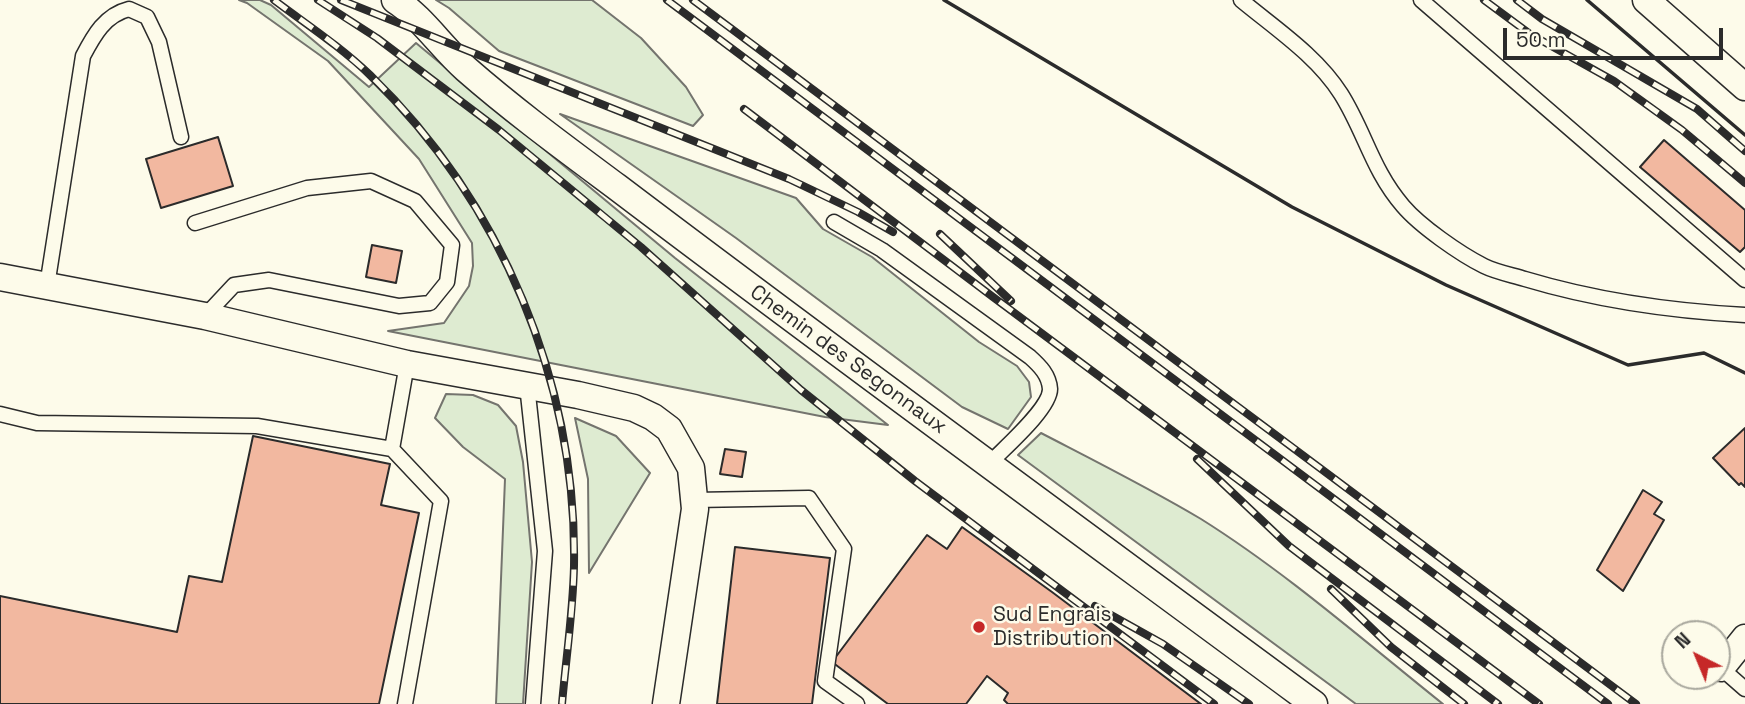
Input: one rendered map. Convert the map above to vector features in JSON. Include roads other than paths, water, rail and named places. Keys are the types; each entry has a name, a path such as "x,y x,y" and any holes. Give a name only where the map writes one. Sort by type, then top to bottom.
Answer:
{"street":[{"name":"Chemin des Segonnaux","path":"395,0 419,19 448,53 467,70 542,130 1314,704"},
{"path":"1655,3 1745,87"},
{"path":"0,277 205,316 407,365 527,385 634,408 653,417 669,429 691,468 695,509 666,704"},
{"path":"1731,655 1745,638"}],"lane":[{"path":"1241,0 1322,68 1342,96 1376,168 1404,207 1441,239 1485,267 1546,285 1620,300 1704,313 1745,315"},
{"path":"1421,0 1745,280"},
{"path":"47,286 83,56 96,32 115,12 129,9 146,17 159,42 181,137"},
{"path":"195,223 307,188 371,181 415,201 452,246 447,282 430,303 399,306 269,280 234,285 205,316"},
{"path":"834,222 893,258 1030,357 1045,371 1050,390 1043,407 989,464"},
{"path":"392,449 407,365"},
{"path":"527,385 545,551 533,704"},
{"path":"0,414 37,422 257,426 392,449 441,501 405,704"},
{"path":"694,500 809,498 844,549 825,681 856,704"},
{"path":"1731,676 1745,689"}],"railway":[{"path":"274,0 359,65 417,125 458,180 493,238 523,300 546,364 562,430 572,498 574,566 562,704"},
{"path":"318,0 377,38 499,130 641,247 801,390 915,481 1214,704"},
{"path":"341,0 789,179 893,232"},
{"path":"667,0 1608,704"},
{"path":"693,0 1636,704"},
{"path":"1484,0 1530,34 1614,81 1682,130 1745,183"},
{"path":"1517,0 1542,19 1697,109 1745,151"},
{"path":"744,109 1539,704"},
{"path":"940,234 1011,301"},
{"path":"1197,459 1289,546 1498,704"},
{"path":"1331,589 1391,647 1464,704"},
{"path":"1095,606 1163,644 1249,704"}],"place":[{"name":"Sud Engrais Distribution","path":"979,627"}]}
